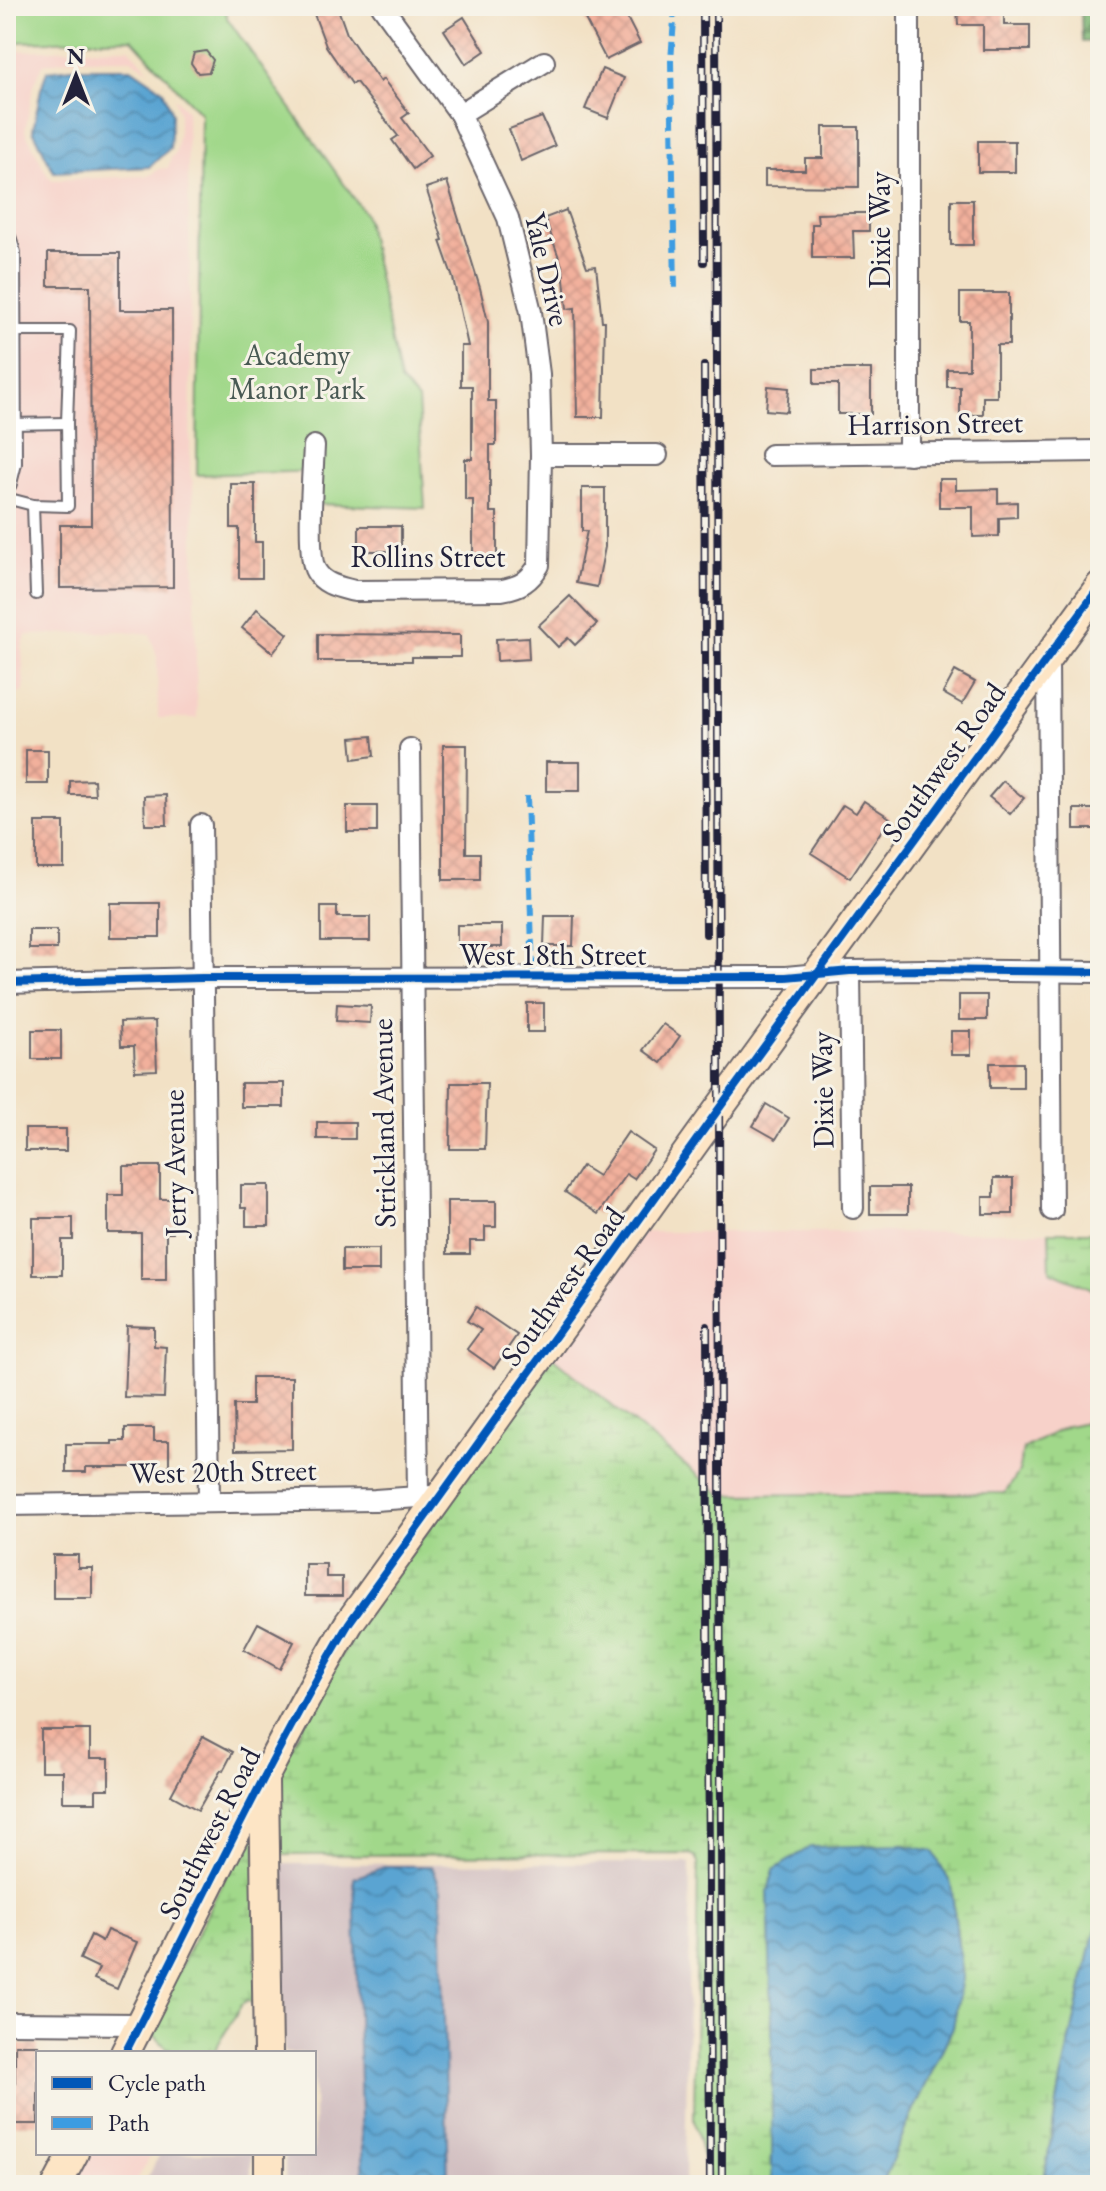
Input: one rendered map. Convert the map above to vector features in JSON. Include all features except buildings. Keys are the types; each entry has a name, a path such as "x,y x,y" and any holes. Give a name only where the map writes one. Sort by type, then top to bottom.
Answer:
{"street":[{"name":"Yale Drive","path":"382,6 460,114 508,218 524,277 539,374 540,550 539,565 532,578"},
{"name":"Dixie Way","path":"909,6 909,454"},
{"path":"460,114 544,62"},
{"path":"6,240 10,253 11,463 6,483"},
{"name":"Rollins Street","path":"314,446 311,551 314,569 323,580 354,591 502,590 517,587 532,578"},
{"name":"Harrison Street","path":"771,455 1100,451"},
{"path":"541,455 657,455"},
{"name":"Southwest Road","path":"126,2051 307,1696 429,1496 818,974 1100,586"},
{"path":"1048,657 1052,1210"},
{"name":"Strickland Avenue","path":"410,749 412,978 429,1496"},
{"name":"Jerry Avenue","path":"201,825 209,1501"},
{"name":"West 18th Street","path":"6,983 202,978 786,977 850,971 924,970 1100,972"},
{"name":"Dixie Way","path":"850,971 853,1208"},
{"name":"West 20th Street","path":"6,1505 375,1500 429,1496"},
{"path":"264,1777 268,2051"},
{"path":"6,2023 140,2024"},
{"path":"57,2185 73,2155"},
{"path":"269,2155 269,2185"}],"lane":[{"path":"6,498 33,505 68,506 70,331 10,331"},
{"path":"10,424 67,423"},
{"path":"33,505 36,594"}],"shaded area":[{"path":"6,44 9,50 14,51 129,48 150,71 131,59 73,59 43,64 33,87 25,131 52,180 149,176 159,169 168,168 176,152 179,130 174,97 187,111 190,475 193,482 197,718 158,718 157,656 150,634 125,631 26,635 22,648 24,690 12,698 6,697 6,499 13,488 19,253 6,221"},
{"path":"642,1232 1049,1232 1050,1271 1100,1294 1100,1419 1067,1426 1019,1472 1005,1493 722,1495 552,1357"},
{"path":"690,1863 685,2185 285,2185 285,2155 316,2155 316,2051 284,2051 281,1864"},
{"path":"83,2155 151,2155 133,2185 68,2185"},
{"path":"160,2155 251,2155 251,2185 142,2185"}],"green space":[{"name":"Academy Manor Park","path":"13,6 226,6 227,18 365,214 400,381 418,400 425,508 319,504 320,471 197,475 201,114 132,39 13,42"},
{"path":"1081,6 1100,6 1100,41 1082,42"},
{"path":"1049,1232 1100,1232 1100,1294 1050,1271"},
{"path":"552,1357 722,1495 1005,1493 1019,1472 1023,1449 1067,1426 1100,1419 1100,1921 1093,1938 1061,2080 1043,2185 882,2185 953,2027 962,1978 951,1884 768,1891 772,2185 710,2185 694,2120 698,1863 695,1856 276,1857 273,1781 356,1629"},
{"path":"256,1815 256,2006 248,2000 242,2004 214,2051 170,2051 149,2030"}],"water":[{"path":"131,68 163,90 172,114 170,148 149,167 54,172 33,130 47,71"},
{"path":"903,1845 933,1851 951,1884 962,1978 953,2027 882,2185 772,2185 768,1891 774,1870 810,1847"},
{"path":"387,1866 432,1866 441,1890 448,2185 363,2185 354,1878"},
{"path":"1100,1921 1100,2185 1043,2185 1061,2080 1093,1938"}],"railway":[{"path":"703,6 704,262"},
{"path":"716,6 722,2185"},
{"path":"704,366 706,934"},
{"path":"707,1326 710,2185"}],"marked path":[{"path":"675,6 671,61 675,290"},
{"path":"527,796 533,978"}],"cycle path":[{"path":"126,2051 262,1782 349,1623 1100,586"},
{"path":"6,983 202,978 786,977 850,971 924,970 1100,972"}]}
